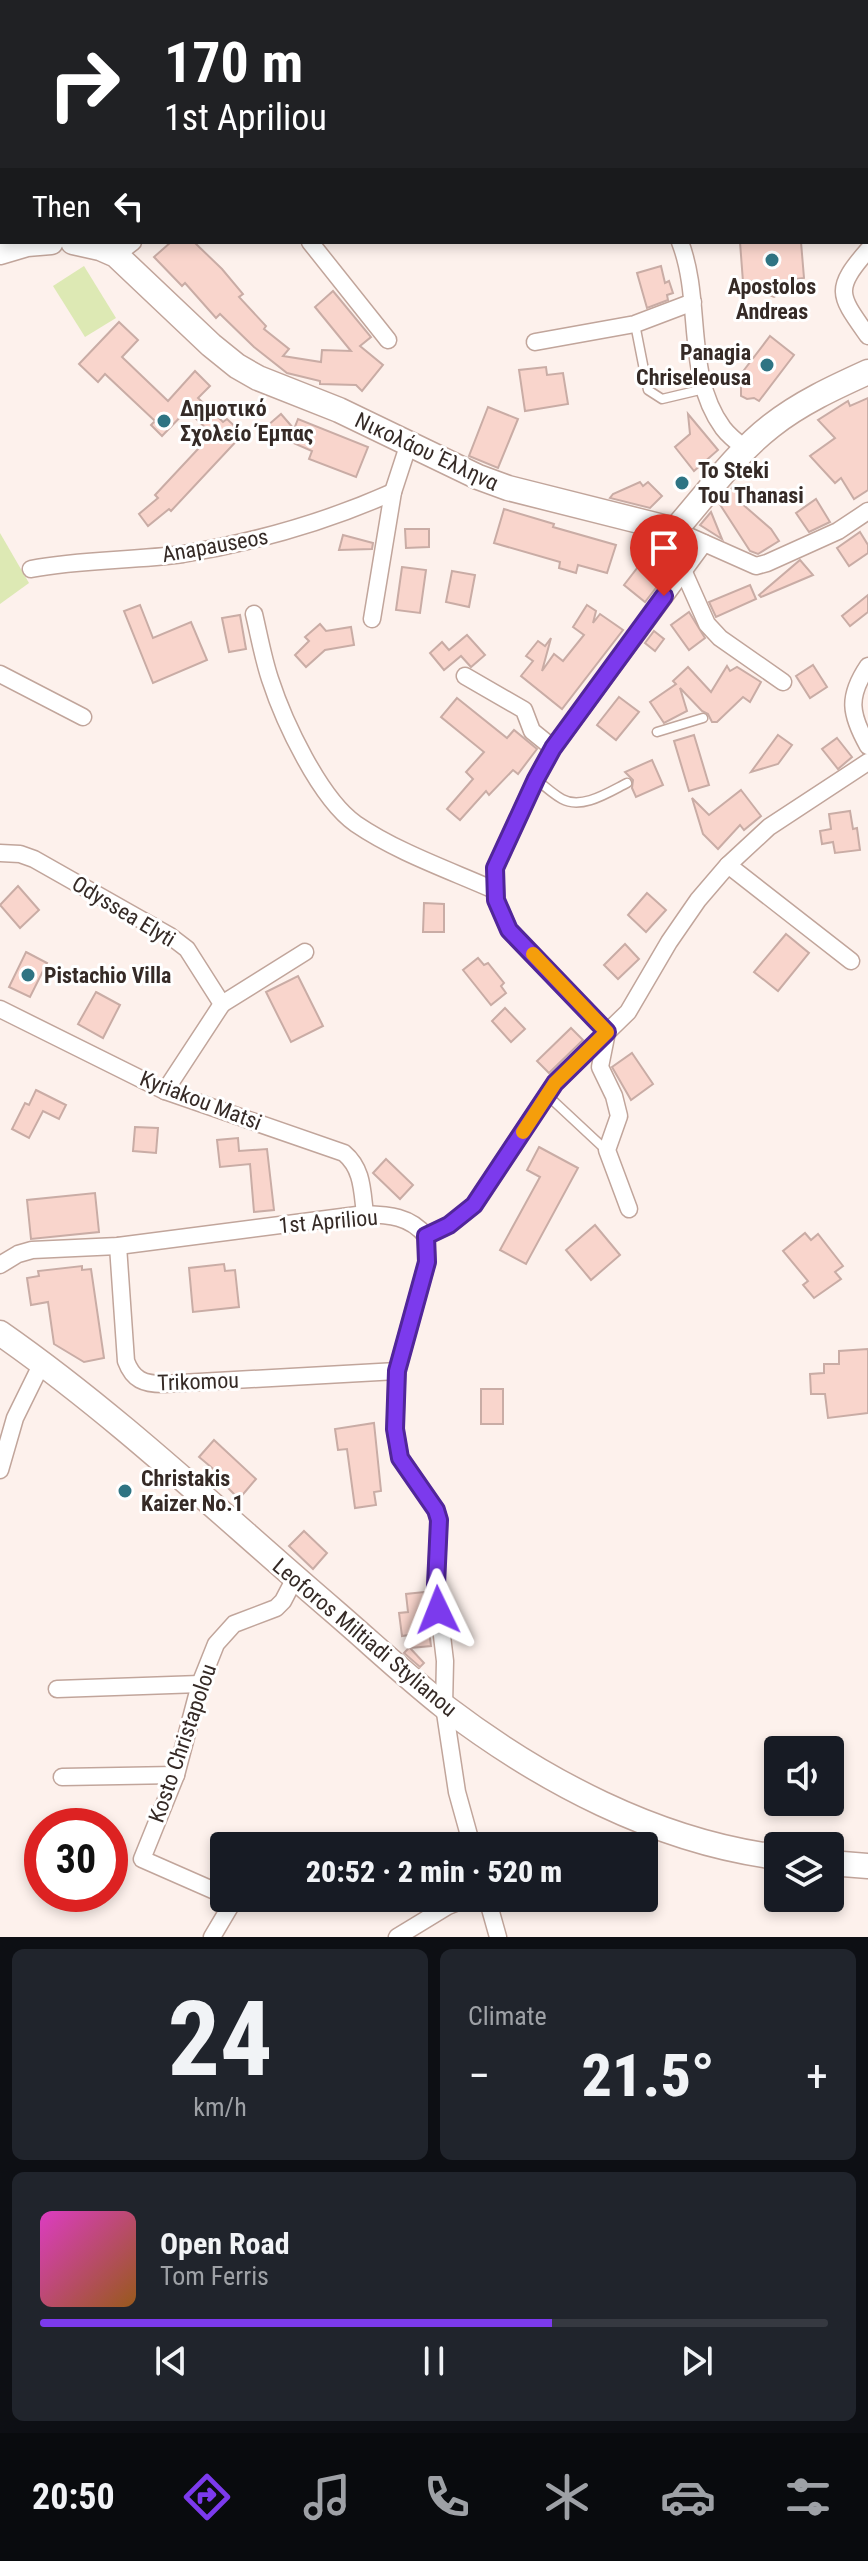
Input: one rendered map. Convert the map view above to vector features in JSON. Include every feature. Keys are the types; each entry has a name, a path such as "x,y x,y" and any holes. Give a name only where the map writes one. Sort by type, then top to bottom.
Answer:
{"main road":[{"name":"Νικολάου Έλληνα","path":"82,244 124,249 237,366 258,378 339,410 451,465 508,488 675,530"},
{"path":"675,530 746,449 772,425 868,372"},
{"name":"Leoforos Miltiadi Stylianou","path":"0,1333 42,1363 192,1487 444,1706 527,1764 603,1804 682,1834 764,1855"},
{"path":"844,1864 868,1866"}],"street":[{"path":"312,244 388,340"},
{"path":"681,244 691,276 704,389 724,430 746,449"},
{"path":"868,250 850,270 843,294 845,305 868,336"},
{"path":"535,342 635,324 693,302"},
{"path":"372,619 393,492 409,443"},
{"name":"Anapauseos","path":"31,569 61,563 183,553 271,535 364,505 393,492"},
{"path":"675,530 749,564 762,565 838,531 868,511"},
{"path":"607,1032 509,930 500,913 494,890 495,868 553,748 704,543"},
{"path":"683,570 707,624 720,638 783,682"},
{"path":"254,614 270,679 287,720 311,768 336,807 380,838 494,890"},
{"path":"868,666 856,683 853,705 855,719 868,746"},
{"path":"0,674 83,717"},
{"path":"465,676 524,710 532,731 553,748"},
{"path":"468,1832 457,1792 444,1706 445,1661 436,1585 439,1520 436,1510 404,1466 397,1449 394,1392 427,1262 426,1236 449,1225 474,1205 547,1095 569,1068 628,1012 669,942 698,900 728,865 769,827 868,762"},
{"name":"Odyssea Elyti","path":"0,853 20,854 34,859 170,936 187,949 222,1004"},
{"path":"728,865 851,961"},
{"path":"165,1091 222,1004 305,952"},
{"name":"Kyriakou Matsi","path":"0,1009 165,1091 344,1153 359,1174 365,1214"},
{"path":"607,1032 600,1067 614,1096 619,1116 607,1150 629,1209"},
{"name":"1st Apriliou","path":"0,1265 32,1250 118,1246 365,1214 400,1217 412,1222 426,1236"},
{"name":"Trikomou","path":"118,1246 126,1361 130,1372 138,1380 147,1384 163,1384 397,1371"},
{"path":"0,1470 15,1418 42,1363"},
{"name":"Kosto Christapolou","path":"210,1889 142,1859 176,1775 200,1684 223,1634 234,1624 276,1608 295,1578"},
{"path":"57,1689 200,1684"},
{"path":"62,1777 176,1775"},
{"path":"212,1937 227,1912"},
{"path":"397,1937 436,1912"},
{"path":"491,1912 498,1937"}],"lane":[{"path":"635,324 648,390 662,399 704,389"},
{"path":"657,732 703,718"},
{"path":"536,779 572,803 596,798 627,783"},
{"path":"547,1095 607,1150"}],"green space":[{"path":"84,266 116,318 85,337 53,286"},
{"path":"0,533 29,583 0,604"}],"building":[{"path":"169,244 196,244 243,294 239,297 266,326 264,329 289,349 283,356 321,362 322,350 351,351 315,307 333,291 371,337 360,346 383,365 362,391 356,385 320,384 320,381 287,373 220,314 216,318 185,283 182,286 154,257"},
{"name":"Apostolos Andreas","path":"740,244 801,244 804,278 796,279 774,297 759,291 754,293 753,281 743,282"},
{"path":"661,266 665,283 669,281 673,293 667,295 668,300 647,308 637,273"},
{"path":"119,322 138,340 122,357 168,401 195,371 210,386 198,398 223,422 227,419 243,434 171,511 169,509 148,526 139,514 158,498 155,495 212,434 187,410 162,436 151,425 155,421 105,374 98,382 79,364"},
{"name":"Panagia Chriseleousa","path":"770,336 794,355 759,401 747,399 741,396 741,374"},
{"path":"546,367 547,375 563,373 568,404 525,411 519,370"},
{"path":"868,398 868,490 854,499 841,478 835,483 810,456 835,438 818,420 848,401 850,406"},
{"path":"488,407 518,419 498,468 469,456"},
{"path":"281,414 294,429 298,419 368,447 356,477 309,459 312,451 275,435 267,426"},
{"path":"688,414 718,450 694,471 675,447 690,434"},
{"path":"640,482 643,486 648,482 662,496 650,508 610,498 613,494"},
{"path":"732,488 743,498 740,502 771,529 779,541 758,554 750,551 719,503"},
{"path":"816,499 830,522 809,532 796,513"},
{"path":"504,509 616,545 607,573 578,565 576,573 559,568 560,562 494,543"},
{"path":"711,512 722,539 700,525"},
{"path":"405,529 429,529 429,547 406,548"},
{"path":"860,532 868,545 868,553 849,566 837,548"},
{"path":"343,535 373,543 372,549 339,550"},
{"path":"655,545 676,562 645,602 624,585"},
{"path":"800,560 813,575 761,597 759,595"},
{"path":"402,567 426,570 420,613 396,610"},
{"path":"452,571 475,575 469,607 446,602"},
{"path":"750,585 756,599 716,617 709,602"},
{"path":"868,595 868,612 850,626 842,616"},
{"path":"140,605 153,638 191,622 207,660 153,683 124,611"},
{"path":"587,605 596,611 593,623 600,614 623,630 562,709 521,676 533,661 526,656 538,641 545,646 551,638 542,671 554,654 563,661 584,635 573,627"},
{"path":"689,612 705,638 689,650 671,625"},
{"path":"240,615 246,649 229,652 222,618"},
{"path":"320,624 326,631 351,627 354,645 325,650 306,667 295,655 309,641 305,637"},
{"path":"654,631 664,639 655,651 645,643"},
{"path":"467,635 485,655 471,667 461,656 444,670 430,653 442,642 449,650"},
{"path":"813,665 827,687 810,698 796,676"},
{"path":"727,666 730,671 737,667 761,682 750,702 743,697 717,722 712,722 708,714 680,688 687,711 664,723 650,702 676,684 673,681 688,667 711,692"},
{"path":"619,697 639,712 616,740 597,725"},
{"path":"457,698 507,738 514,730 537,749 518,774 513,770 489,795 486,791 460,820 447,809 473,779 466,772 484,752 441,717"},
{"path":"694,735 709,785 689,791 674,741"},
{"path":"778,735 792,745 778,764 751,772"},
{"path":"837,738 852,757 838,769 822,749"},
{"path":"652,760 663,785 636,797 633,780 625,772"},
{"path":"741,790 761,816 744,830 740,825 718,849 703,834 692,798 709,815"},
{"path":"850,811 853,829 857,828 860,850 835,853 833,842 822,844 820,831 831,829 829,814"},
{"path":"18,886 39,910 20,928 0,905"},
{"path":"647,893 666,910 646,932 628,915"},
{"path":"424,903 444,904 444,932 423,932"},
{"path":"786,934 809,953 778,991 754,972"},
{"path":"625,944 639,959 618,979 604,965"},
{"name":"Pistachio Villa","path":"26,952 47,963 30,997 9,987"},
{"path":"478,958 484,965 488,963 504,983 501,986 506,993 491,1005 463,970"},
{"path":"298,976 323,1026 291,1042 266,992"},
{"path":"96,992 120,1005 103,1038 78,1024"},
{"path":"505,1008 525,1029 511,1042 492,1021"},
{"path":"571,1028 583,1040 549,1073 537,1061"},
{"path":"632,1053 653,1084 631,1100 612,1067"},
{"path":"36,1090 66,1105 59,1119 43,1111 29,1138 12,1129 25,1103 29,1105"},
{"path":"135,1127 158,1128 156,1153 133,1151"},
{"path":"238,1138 239,1151 267,1149 274,1210 254,1212 250,1164 220,1167 217,1140"},
{"path":"539,1147 578,1168 526,1264 500,1250 540,1177 527,1170"},
{"path":"386,1159 413,1185 400,1199 373,1173"},
{"path":"95,1193 99,1232 31,1239 27,1200"},
{"path":"595,1225 620,1255 591,1280 566,1250"},
{"path":"805,1233 811,1240 818,1234 843,1266 835,1272 841,1279 814,1298 803,1285 808,1281 783,1251"},
{"path":"224,1264 225,1271 235,1270 239,1307 193,1312 189,1268"},
{"path":"82,1266 82,1270 91,1269 104,1358 84,1362 54,1344 48,1302 31,1305 27,1278 39,1276 38,1271"},
{"path":"868,1349 868,1413 828,1418 825,1394 811,1394 810,1374 824,1373 824,1364 839,1364 839,1351"},
{"path":"481,1389 503,1389 503,1424 481,1424"},
{"path":"374,1423 381,1491 374,1492 376,1505 355,1508 347,1449 338,1450 335,1429"},
{"path":"214,1440 256,1479 239,1499 227,1487 230,1483 199,1457"},
{"path":"304,1531 327,1553 313,1569 289,1546"},
{"path":"424,1592 431,1646 410,1648 424,1663 420,1667 404,1653 423,1633 402,1636 399,1613 408,1612 406,1594"}],"slow traffic":[{"path":"523,1132 555,1083 607,1032 533,954"}],"place":[{"name":"Apostolos Andreas","path":"772,260"},
{"name":"Panagia Chriseleousa","path":"767,365"},
{"name":"Δημοτικό Σχολείο Έμπας","path":"164,421"},
{"name":"To Steki Tou Thanasi","path":"682,483"},
{"name":"Pistachio Villa","path":"28,975"},
{"name":"Christakis Kaizer No.1","path":"125,1491"}],"route":[{"path":"438,1610 439,1520 436,1510 400,1458 395,1429 397,1371 427,1262 426,1236 449,1225 474,1205 555,1083 607,1032 509,930 496,900 495,868 553,748 664,596"}]}
